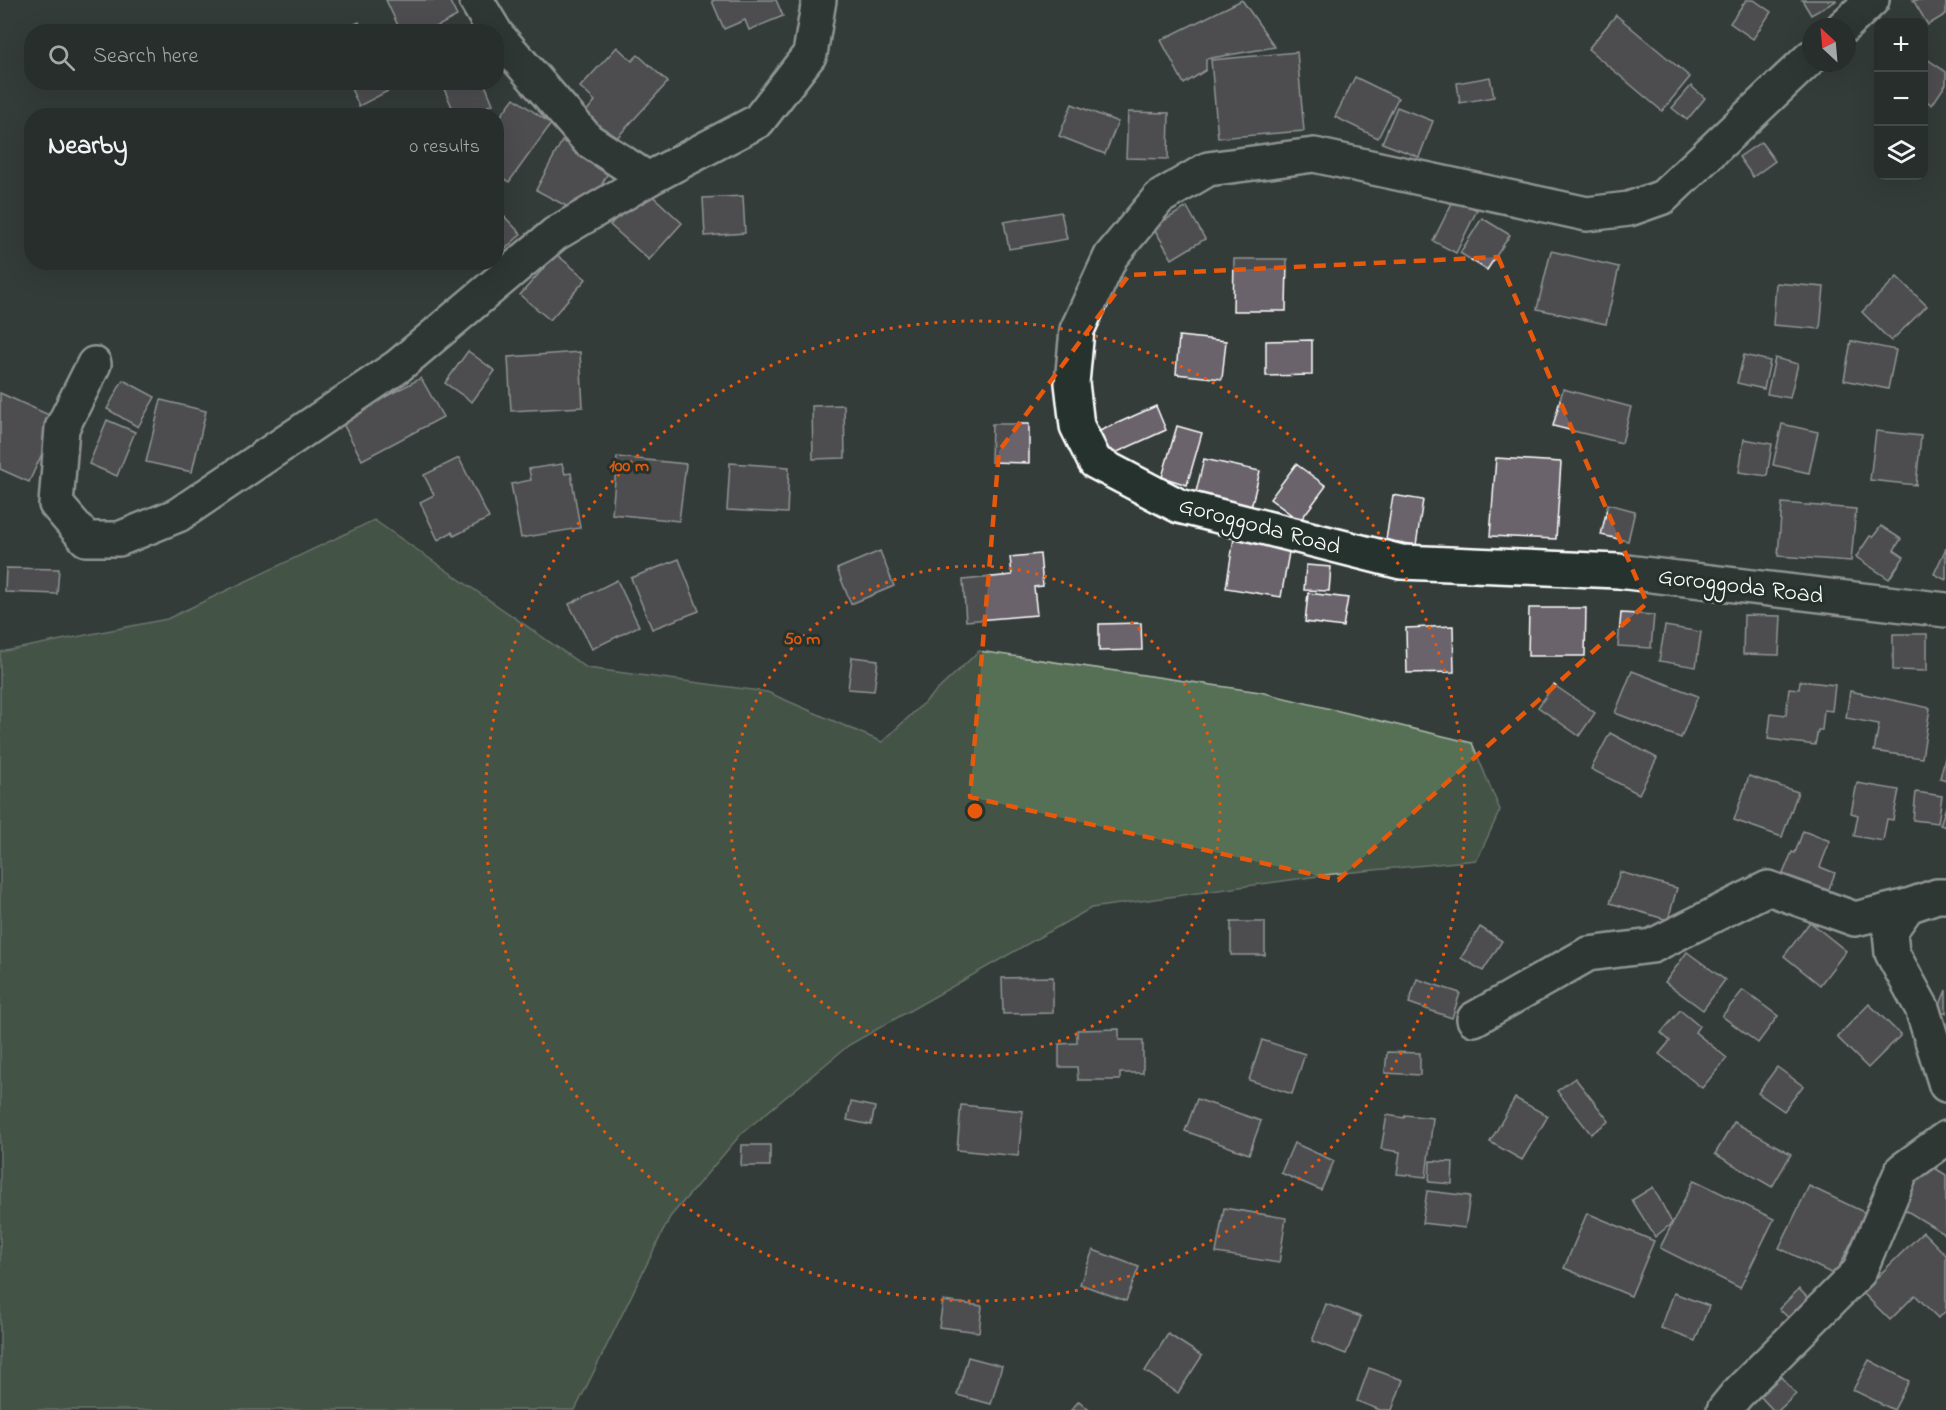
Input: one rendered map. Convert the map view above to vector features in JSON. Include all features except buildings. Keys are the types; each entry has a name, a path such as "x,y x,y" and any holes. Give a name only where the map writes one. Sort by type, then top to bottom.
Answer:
{"street":[{"path":"476,0 491,24"},
{"path":"94,364 62,428 56,504 86,539 119,539 178,515 398,367 555,234 648,179 758,121 810,54 819,0"},
{"path":"1853,18 1872,0"},
{"path":"504,42 588,140 648,179"},
{"name":"Goroggoda Road","path":"1802,66 1664,197 1629,209 1587,214 1314,155 1208,169 1160,198 1111,256 1077,330 1072,383 1077,426 1095,462 1179,506 1401,562 1618,571 1946,610"},
{"path":"1474,1019 1588,954 1652,946 1768,888 1855,919 1937,896 1946,896"},
{"path":"1908,906 1890,931 1892,953 1922,1008 1946,1085"},
{"path":"1724,1410 1737,1394 1859,1272 1902,1170 1946,1138"}],"highlighted area":[{"path":"1498,257 1647,603 1338,880 970,797 999,451 1129,275"}],"green space":[{"path":"374,520 587,668 767,692 882,742 979,651 1260,692 1472,743 1500,810 1477,860 1333,874 1091,908 849,1045 742,1133 670,1217 575,1410 0,1410 0,652 167,619"}]}
